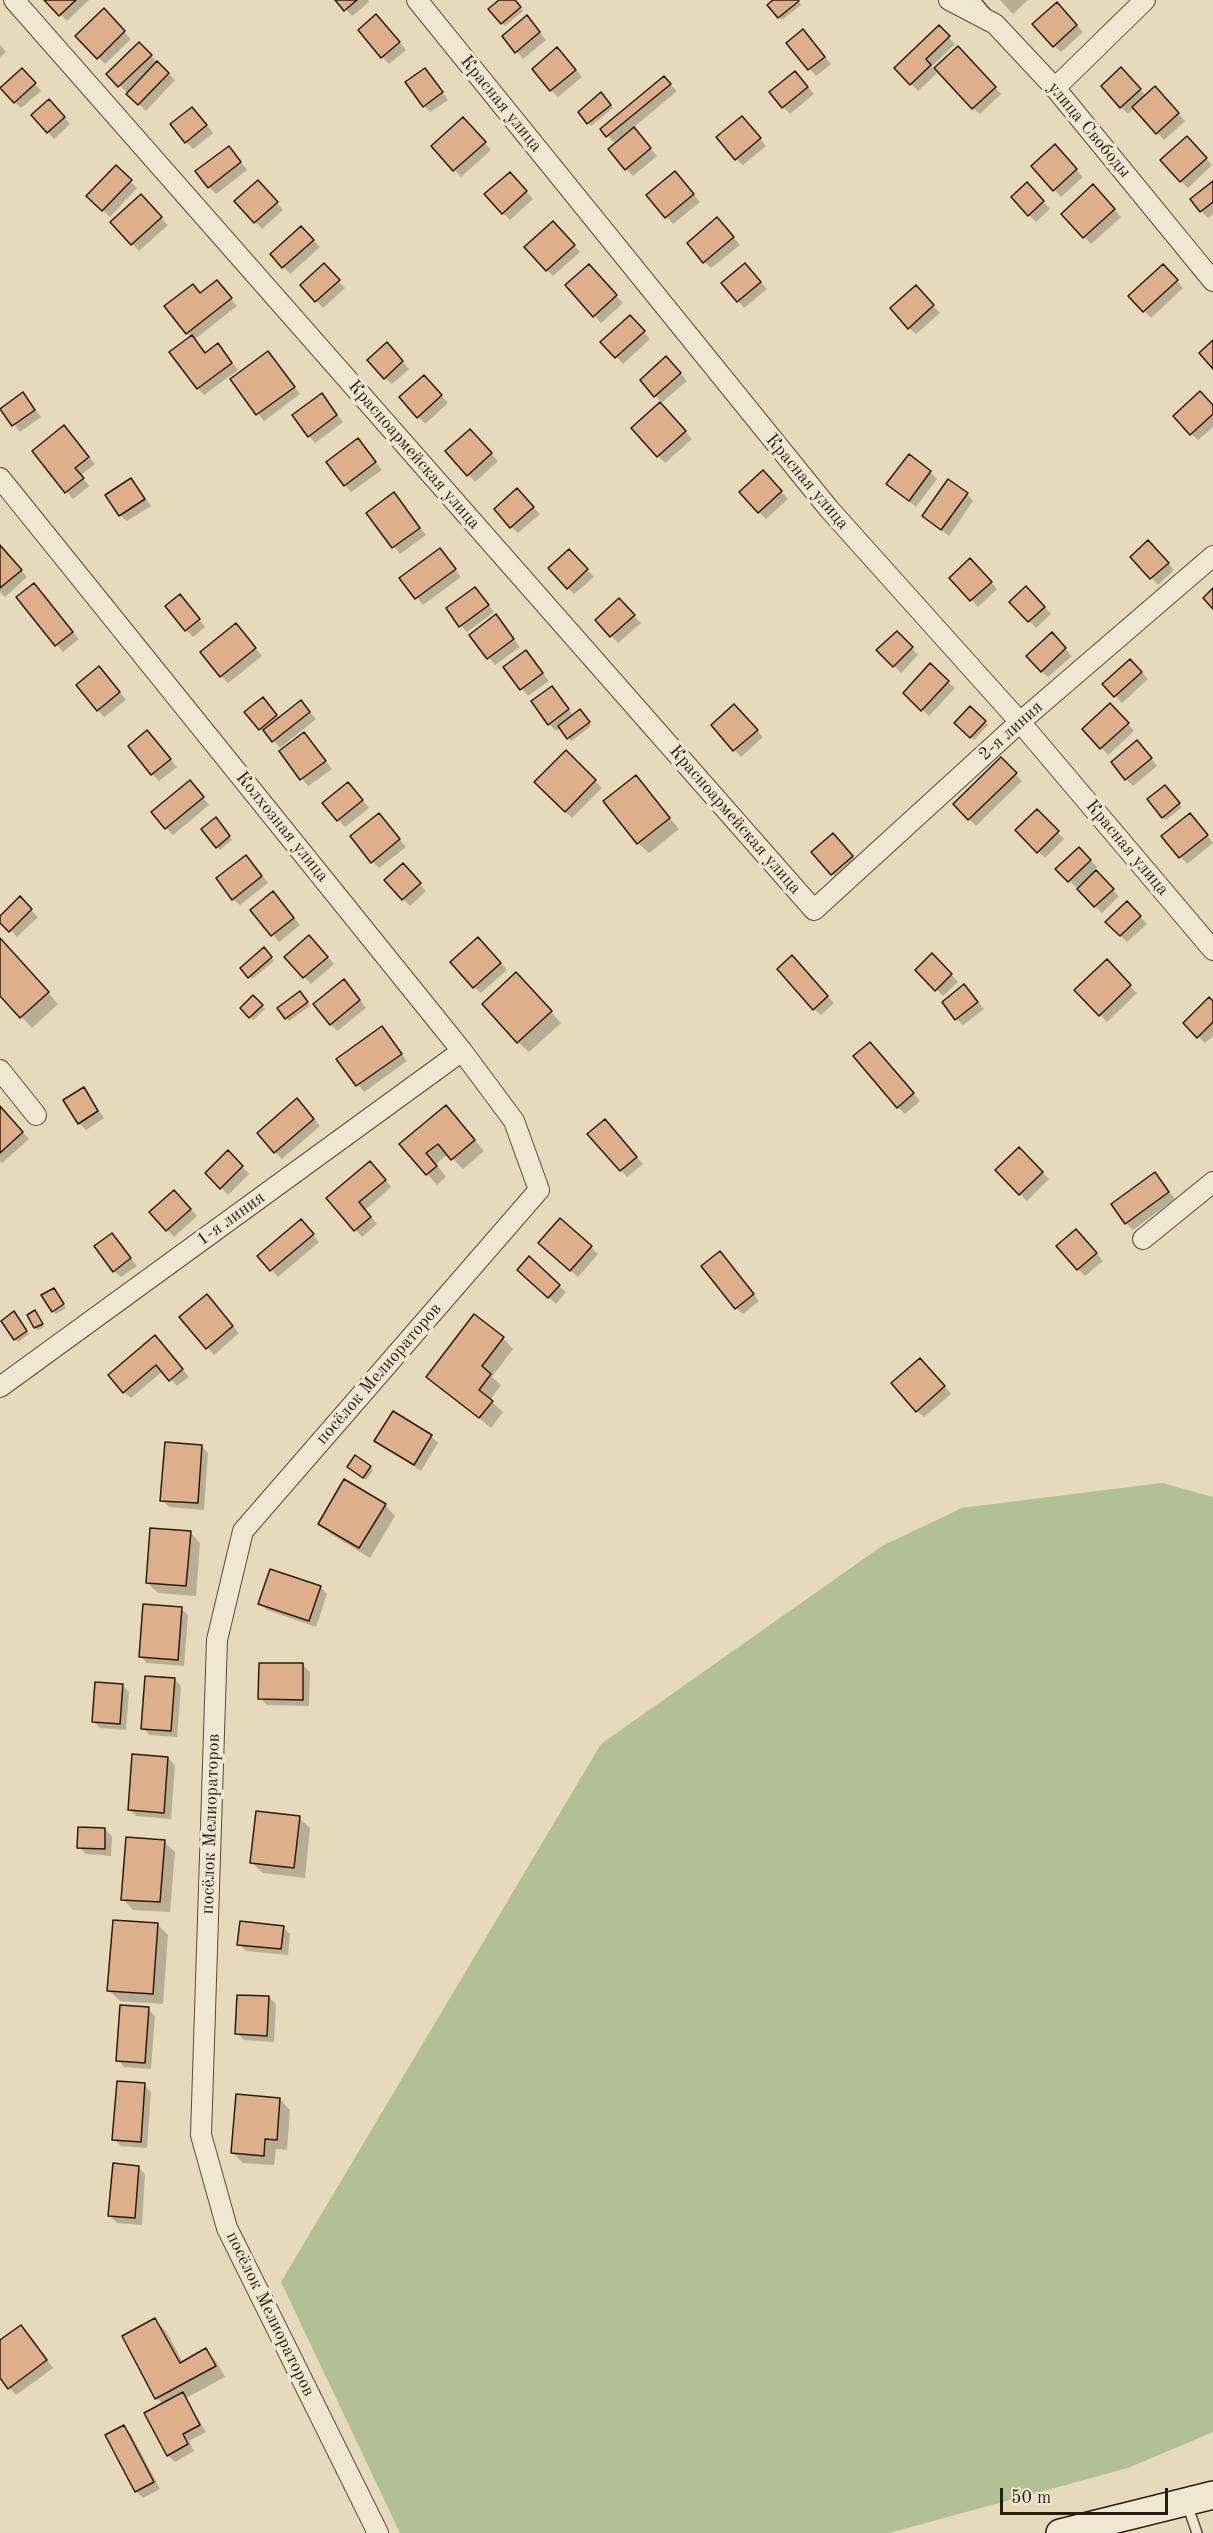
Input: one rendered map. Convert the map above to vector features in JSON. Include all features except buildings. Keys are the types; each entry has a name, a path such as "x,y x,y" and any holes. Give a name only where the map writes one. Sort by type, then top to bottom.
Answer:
{"street":[{"name":"Красноармейская улица","path":"14,0 814,910"},
{"name":"Красная улица","path":"417,0 829,509 1020,722 1213,950"},
{"name":"улица Свободы","path":"949,0 995,24 1055,88 1213,280"},
{"path":"1055,88 1145,0"},
{"name":"Колхозная улица","path":"0,478 462,1050 514,1121 539,1190"},
{"name":"2-я линия","path":"814,910 1020,722 1213,556"},
{"name":"1-я линия","path":"0,1387 462,1050"},
{"path":"0,1070 36,1115"},
{"path":"1143,1239 1213,1182"},
{"name":"посёлок Мелиораторов","path":"378,2533 227,2228 201,2135 217,1640 243,1531 539,1190"},
{"path":"1060,2533 1213,2495"}],"lane":[{"path":"975,0 995,24"},
{"path":"1186,2501 1197,2533"}],"green space":[{"path":"1162,1483 1213,1497 1213,2432 1128,2468 889,2533 400,2533 281,2282 601,1744 882,1546 962,1508"}]}
